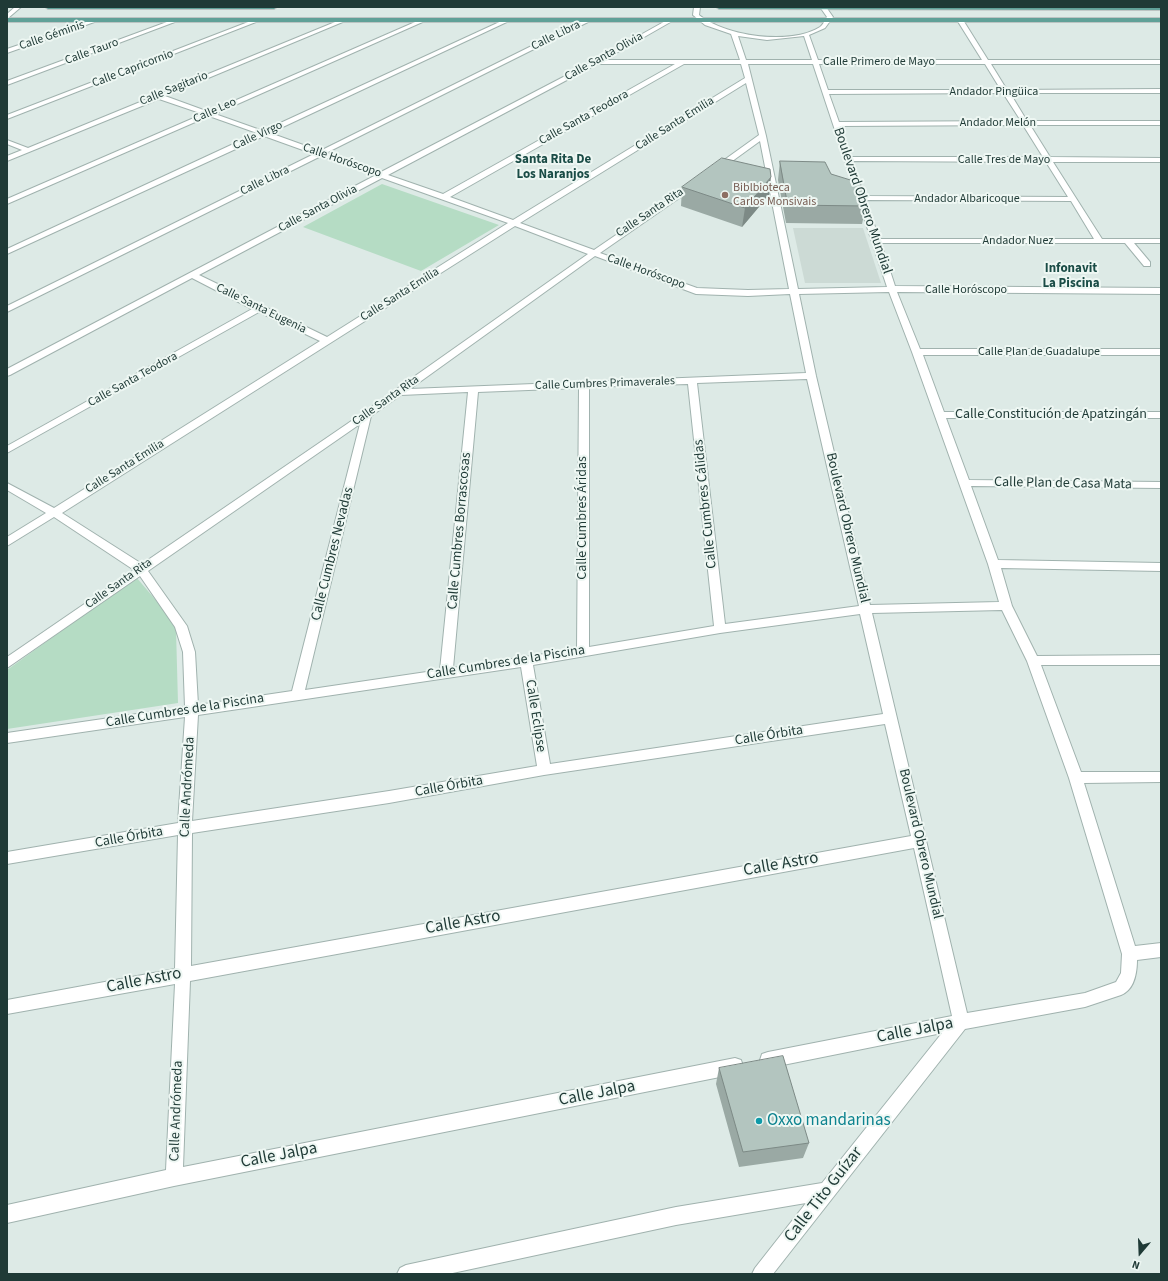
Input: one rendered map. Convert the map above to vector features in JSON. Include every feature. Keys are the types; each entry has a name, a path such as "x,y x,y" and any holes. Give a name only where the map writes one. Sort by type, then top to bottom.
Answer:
{"main road":[{"path":"48,7 274,7"},
{"path":"719,7 1161,8"},
{"path":"7,18 342,21 1161,20"},
{"path":"1121,20 1161,26"}],"street":[{"path":"7,18 18,7"},
{"path":"697,7 696,15 700,20 713,28 734,34 772,38 806,34 822,28 829,20 829,14 824,8"},
{"name":"Calle Géminis","path":"7,51 97,20"},
{"name":"Calle Tauro","path":"7,82 177,20"},
{"name":"Calle Capricornio","path":"7,117 258,20"},
{"name":"Calle Leo","path":"7,202 424,20"},
{"name":"Calle Virgo","path":"7,252 508,20"},
{"name":"Calle Libra","path":"7,309 588,20"},
{"name":"Calle Santa Olivia","path":"7,373 194,276 596,62 671,20"},
{"path":"960,20 1100,242"},
{"name":"Calle Sagitario","path":"7,159 342,21"},
{"name":"Boulevard Obrero Mundial","path":"734,34 744,62 763,136 812,376 960,1022"},
{"name":"Boulevard Obrero Mundial","path":"806,34 827,92 835,124 862,198 892,289 918,352 994,564 1006,606 1033,661 1076,778 1130,954"},
{"name":"Calle Primero de Mayo","path":"596,62 1161,62"},
{"name":"Calle Santa Teodora","path":"444,197 683,62"},
{"name":"Calle Santa Emilia","path":"7,542 514,223 748,79"},
{"name":"Andador Pingüica","path":"827,92 1161,91"},
{"name":"Calle Horóscopo","path":"158,96 444,197 696,291 748,293 892,289 1161,291"},
{"name":"Andador Melón","path":"835,124 1161,123"},
{"name":"Calle Santa Rita","path":"7,663 141,569 400,392 592,253 763,136"},
{"path":"7,142 28,150"},
{"name":"Calle Tres de Mayo","path":"848,159 1161,160"},
{"name":"Andador Albaricoque","path":"862,198 1072,199"},
{"name":"Andador Nuez","path":"876,241 1161,241"},
{"path":"1128,242 1147,264"},
{"name":"Calle Santa Eugenia","path":"194,276 259,309 328,341"},
{"name":"Calle Santa Teodora","path":"7,450 259,309"},
{"name":"Calle Plan de Guadalupe","path":"918,352 1161,352"},
{"name":"Calle Cumbres Primaverales","path":"400,392 812,376"},
{"name":"Calle Cumbres Cálidas","path":"692,380 720,628"},
{"name":"Calle Cumbres Áridas","path":"583,652 584,384"},
{"name":"Calle Cumbres Borrascosas","path":"446,673 473,390"},
{"name":"Calle Cumbres Nevadas","path":"298,694 367,414"},
{"name":"Calle Constitución de Apatzingán","path":"940,416 1161,415"},
{"name":"Calle Plan de Casa Mata","path":"964,483 1161,485"},
{"name":"Calle Andrómeda","path":"7,486 53,512 141,569 181,626 189,652 192,711 185,828 183,974 174,1177"},
{"path":"994,564 1161,567"},
{"name":"Calle Cumbres de la Piscina","path":"7,738 298,694 526,662 720,628 866,609 1006,606"},
{"path":"1033,661 1161,660"},
{"name":"Calle Eclipse","path":"526,662 544,770"},
{"name":"Calle Órbita","path":"7,858 185,828 389,797 544,770 891,718"},
{"path":"1076,778 1161,777"},
{"name":"Calle Astro","path":"7,1007 918,841"},
{"path":"1130,954 1161,950"},
{"name":"Calle Jalpa","path":"7,1214 174,1177 960,1022 1085,1000 1121,988 1129,974 1130,954"},
{"name":"Calle Tito Guízar","path":"761,1274 960,1022"},
{"path":"406,1274 427,1271 676,1216 826,1191"}],"shaded area":[{"path":"793,228 863,228 881,283 805,283"}],"green space":[{"path":"382,184 499,225 421,271 303,227"},
{"path":"136,577 172,619 176,630 178,703 7,729 7,670"}],"building":[{"path":"722,158 770,169 771,177 745,208 682,187"},
{"path":"780,161 825,162 831,174 860,183 866,206 788,205"},
{"name":"Oxxo mandarinas","path":"783,1056 809,1143 743,1152 719,1068"}],"place":[{"name":"Biblbioteca Carlos Monsivais","path":"725,195"},
{"name":"Oxxo mandarinas","path":"759,1121"}],"district":[{"name":"Santa Rita De Los Naranjos","path":"553,168"},
{"name":"Infonavit La Piscina","path":"1071,276"}]}
